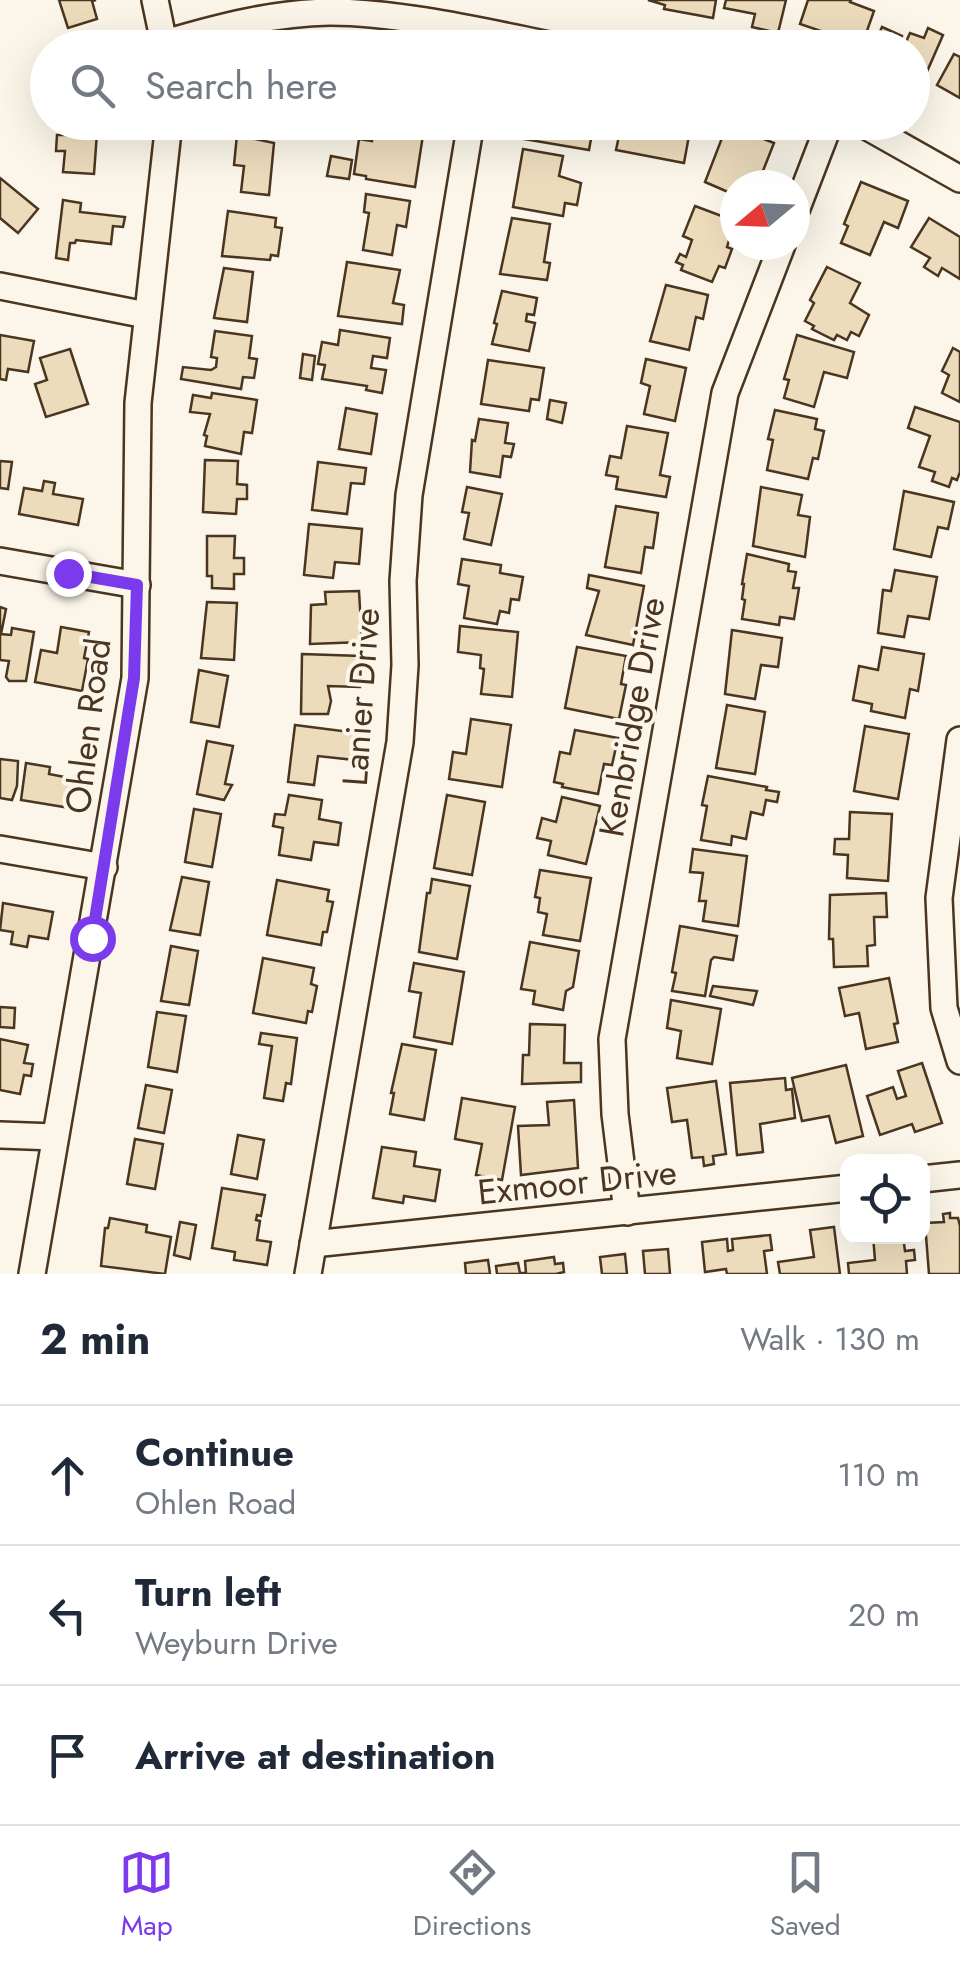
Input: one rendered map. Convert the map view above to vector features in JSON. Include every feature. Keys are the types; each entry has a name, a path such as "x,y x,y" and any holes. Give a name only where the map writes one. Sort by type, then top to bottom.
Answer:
{"street":[{"path":"155,0 162,30"},
{"path":"209,30 280,15 366,7 449,30"},
{"name":"Ohlen Road","path":"32,1274 134,678 138,403 167,140"},
{"name":"Lanier Drive","path":"308,1274 400,742 409,495 469,140"},
{"path":"810,174 823,140"},
{"path":"891,140 960,179"},
{"name":"Kenbridge Drive","path":"627,1212 615,1114 612,1039 725,392 776,260"},
{"path":"0,286 146,315"},
{"path":"0,561 137,585"},
{"path":"960,740 944,1008 960,1061"},
{"path":"0,849 104,866"},
{"path":"0,1135 56,1137"},
{"path":"930,1178 960,1175"},
{"name":"Exmoor Drive","path":"314,1244 840,1189"}],"building":[{"path":"59,0 96,0 92,1 97,19 68,28"},
{"path":"648,0 716,0 713,18 664,9 665,5"},
{"path":"726,0 786,0 779,30 752,27 755,14 724,8"},
{"path":"808,0 851,0 874,11 867,30 818,30 800,24"},
{"path":"928,28 943,35 930,65"},
{"path":"954,54 960,57 960,98 937,85"},
{"path":"57,140 96,140 94,174 63,172 65,151 56,151"},
{"path":"236,140 274,143 269,195 241,192 244,166 234,165"},
{"path":"359,140 422,140 415,187 354,174"},
{"path":"530,140 591,140 589,150"},
{"path":"618,140 688,140 684,163 616,150"},
{"path":"721,140 774,143 763,170 720,170 720,188 705,182"},
{"path":"523,149 563,156 559,176 581,183 577,205 565,203 563,216 513,207"},
{"path":"331,156 352,160 349,179 327,176"},
{"path":"0,178 38,209 18,233 0,218"},
{"path":"861,182 908,201 898,228 884,222 870,255 841,243 848,226 844,224"},
{"path":"366,194 410,201 406,227 397,225 392,255 363,250 369,213 364,212"},
{"path":"63,200 81,203 80,212 125,217 123,227 113,226 111,244 76,240 70,243 68,260 56,258"},
{"path":"695,206 720,215 720,260 728,260 725,268 719,266 712,282 681,270 683,265 676,262 680,254 686,257 692,240 683,236"},
{"path":"228,211 276,218 275,227 282,228 278,256 271,255 270,260 222,256"},
{"path":"512,218 550,224 544,262 550,263 547,280 500,274"},
{"path":"929,218 960,237 960,279 942,268 938,276 924,267 930,258 911,247"},
{"path":"347,262 400,270 393,303 404,305 402,324 338,316"},
{"path":"827,267 860,283 850,303 869,315 859,336 851,332 847,340 837,335 834,340 805,321 814,303 810,300"},
{"path":"224,268 253,272 247,322 214,318"},
{"path":"666,285 708,295 703,319 696,317 689,350 650,341"},
{"path":"502,291 537,298 534,315 527,314 526,321 535,323 529,351 492,344"},
{"path":"340,330 390,338 387,358 373,356 371,368 386,370 382,393 366,390 367,386 322,379 325,365 318,364 322,342 338,345"},
{"path":"215,331 252,336 249,358 257,359 254,378 243,377 241,389 181,379 183,367 216,367 217,358 211,357"},
{"path":"0,335 34,341 28,372 8,369 6,380 0,379"},
{"path":"797,335 854,352 847,378 824,372 814,407 784,398 789,380 784,379"},
{"path":"953,348 960,352 960,402 942,393 949,375 942,371"},
{"path":"70,349 88,404 46,417 35,384 47,380 40,358"},
{"path":"303,354 315,356 312,380 300,378"},
{"path":"646,359 686,368 675,421 644,414 650,386 641,383"},
{"path":"488,360 544,368 539,400 531,399 529,411 481,404"},
{"path":"212,393 257,400 252,433 244,432 241,454 205,446 210,414 190,412 193,395 211,398"},
{"path":"550,400 566,403 562,423 547,419"},
{"path":"915,407 960,422 960,472 949,487 932,481 935,472 919,467 930,436 908,428"},
{"path":"346,408 377,414 371,454 339,449"},
{"path":"775,410 817,419 815,429 824,431 818,459 813,458 808,479 767,470 773,440 768,439"},
{"path":"479,419 508,423 505,443 514,444 511,457 503,456 500,477 470,472 472,440 475,441"},
{"path":"627,426 668,433 660,475 670,477 666,497 616,489 618,477 606,475 610,456 621,458"},
{"path":"205,460 238,461 237,484 247,485 247,499 237,499 236,514 203,512"},
{"path":"0,461 12,462 8,489 0,488"},
{"path":"318,462 366,468 364,484 351,483 347,514 312,510"},
{"path":"44,481 55,483 53,494 83,499 78,525 19,514 24,488 42,491"},
{"path":"467,487 502,494 491,545 464,539 469,513 462,512"},
{"path":"761,487 802,495 798,515 810,517 805,557 753,546"},
{"path":"904,491 954,502 948,529 938,527 931,557 894,549"},
{"path":"616,506 658,513 653,548 645,547 641,573 605,567"},
{"path":"309,524 362,529 359,564 335,562 333,578 304,575"},
{"path":"207,536 235,536 234,558 244,558 244,574 234,574 234,589 212,588 212,576 207,576"},
{"path":"747,554 789,564 788,571 796,572 793,588 799,588 794,619 780,617 779,625 742,619"},
{"path":"462,559 501,565 500,573 523,577 519,600 511,599 509,613 500,611 497,624 464,618 469,586 458,584"},
{"path":"895,570 937,577 929,619 908,616 904,637 878,633 883,590 891,591"},
{"path":"589,575 644,586 633,645 586,635 599,591 587,588"},
{"path":"359,591 362,642 310,644 311,605 326,604 325,592"},
{"path":"207,602 237,603 234,660 201,658"},
{"path":"0,607 6,609 1,634 11,635 12,628 34,632 26,681 9,681 9,661 0,660"},
{"path":"460,626 518,632 512,697 481,694 481,655 458,652"},
{"path":"61,627 89,632 82,691 35,682 41,650 57,653"},
{"path":"732,630 782,638 778,667 761,665 755,699 725,694"},
{"path":"577,647 626,656 621,684 626,685 619,719 565,708"},
{"path":"882,647 924,654 918,691 910,689 905,718 871,711 872,704 853,700 859,666 878,670"},
{"path":"302,654 361,656 360,687 328,686 328,714 301,714"},
{"path":"199,670 228,676 219,727 191,722"},
{"path":"727,705 765,712 755,774 716,768"},
{"path":"471,719 511,725 502,787 449,779 453,752 466,754"},
{"path":"295,725 358,733 355,760 318,756 314,785 288,782"},
{"path":"865,726 909,734 898,799 854,791"},
{"path":"575,730 618,738 612,765 604,764 598,794 554,782 560,752 570,754"},
{"path":"207,741 233,746 225,784 232,785 224,800 197,794"},
{"path":"0,759 18,761 12,800 0,798"},
{"path":"26,763 50,767 49,774 75,779 70,808 21,800"},
{"path":"708,776 767,787 766,790 779,792 777,802 766,800 763,815 751,812 746,839 732,836 731,845 701,840"},
{"path":"289,795 322,800 319,819 341,823 338,845 314,842 311,860 279,855 283,828 273,826 275,814 285,815"},
{"path":"447,795 485,802 472,875 434,868"},
{"path":"562,797 600,806 586,864 548,855 551,841 537,838 542,818 556,822"},
{"path":"194,809 221,814 212,867 185,862"},
{"path":"850,812 892,814 888,881 847,878 848,855 834,854 835,839 849,839"},
{"path":"693,849 747,856 738,926 703,921 706,901 699,901 703,873 690,872"},
{"path":"540,870 591,878 580,941 543,935 547,914 538,912 540,898 535,897"},
{"path":"182,877 209,882 200,935 170,930"},
{"path":"432,879 470,886 457,959 419,952"},
{"path":"277,880 329,890 327,901 333,902 321,945 267,935"},
{"path":"886,893 887,917 874,917 875,945 867,946 868,966 834,967 833,939 829,939 830,895"},
{"path":"3,903 53,912 48,939 29,936 27,947 11,944 13,932 0,930"},
{"path":"680,926 737,936 733,960 711,960 705,996 672,991"},
{"path":"530,942 579,951 573,987 566,991 563,1010 533,1004 535,991 521,989"},
{"path":"171,946 198,951 189,1005 161,1001"},
{"path":"263,958 314,968 311,984 317,986 306,1023 253,1013"},
{"path":"414,963 464,972 452,1044 414,1037 421,993 409,991"},
{"path":"889,978 898,1042 866,1049 859,1013 845,1016 839,988"},
{"path":"713,986 757,991 753,1005 710,996"},
{"path":"671,1000 721,1009 712,1064 677,1058 681,1031 667,1028"},
{"path":"0,1007 15,1008 14,1028 0,1027"},
{"path":"157,1012 186,1016 177,1072 148,1067"},
{"path":"530,1024 565,1025 564,1063 581,1063 581,1082 522,1084 523,1055 529,1055"},
{"path":"261,1033 297,1038 291,1084 286,1083 283,1101 264,1098 272,1046 259,1044"},
{"path":"0,1039 28,1045 24,1063 33,1064 31,1076 24,1075 20,1094 0,1090"},
{"path":"402,1044 436,1050 424,1120 390,1114"},
{"path":"922,1063 942,1123 915,1132 912,1124 880,1135 867,1096 893,1087 897,1099 906,1096 898,1071"},
{"path":"846,1065 863,1136 836,1143 829,1116 802,1121 792,1078"},
{"path":"785,1078 786,1090 792,1089 795,1118 760,1124 763,1152 737,1155 730,1083"},
{"path":"716,1081 726,1154 713,1156 714,1164 704,1166 703,1157 692,1158 687,1120 672,1122 667,1088"},
{"path":"146,1085 172,1090 164,1133 138,1128"},
{"path":"462,1098 515,1107 502,1180 476,1175 482,1144 455,1139"},
{"path":"574,1100 578,1168 521,1175 518,1126 549,1125 547,1102"},
{"path":"238,1135 264,1140 257,1179 231,1174"},
{"path":"135,1139 163,1144 155,1189 127,1184"},
{"path":"382,1147 416,1152 414,1166 440,1170 435,1201 404,1196 403,1203 373,1198"},
{"path":"222,1188 265,1195 261,1216 257,1215 256,1220 260,1221 257,1240 271,1242 267,1265 234,1260 235,1252 212,1248"},
{"path":"943,1214 958,1218 960,1274 929,1274 930,1223 944,1222"},
{"path":"110,1218 147,1225 146,1232 171,1237 165,1274 101,1266 105,1228"},
{"path":"180,1222 196,1225 190,1259 174,1255"},
{"path":"834,1227 840,1274 780,1274 778,1262 814,1257 810,1230"},
{"path":"770,1235 772,1250 764,1251 767,1274 727,1274 726,1269 705,1272 702,1242 727,1239 728,1251 733,1250 732,1239"},
{"path":"874,1244 904,1244 905,1251 914,1250 915,1260 906,1261 907,1274 849,1274 848,1263 875,1260"},
{"path":"668,1249 670,1274 645,1274 643,1251"},
{"path":"625,1254 627,1274 602,1274 600,1257"},
{"path":"554,1257 555,1264 563,1263 564,1272 497,1274 496,1266 518,1263 520,1273 526,1273 525,1261"},
{"path":"488,1260 490,1274 466,1274 465,1263"}],"route":[{"path":"68,573 137,585 134,678 92,938"}]}
